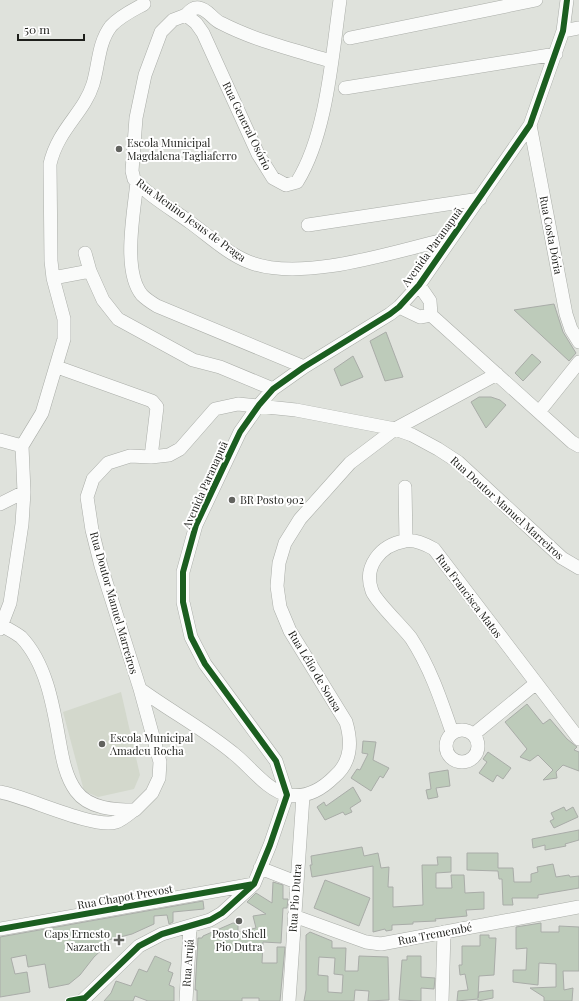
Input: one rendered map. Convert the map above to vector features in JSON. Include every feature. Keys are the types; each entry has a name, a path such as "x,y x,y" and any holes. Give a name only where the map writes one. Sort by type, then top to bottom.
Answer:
{"street":[{"name":"Rua General Osório","path":"186,15 196,23 203,34 258,154 272,178 286,185 297,182 307,166 320,125 340,0"},
{"path":"350,38 536,0"},
{"name":"Avenida Paranapuã","path":"287,795 276,761 205,664 192,637 183,602 183,572 196,525 240,432 259,405 273,389 399,307 420,285 530,125 563,31 567,0"},
{"path":"135,810 113,810 90,802 76,791 64,767 52,700 40,667 20,636 1,628 10,603 22,524 24,492 22,446 42,413 64,339 64,319 53,278 51,261 50,164 53,149 89,94 93,83 98,53 110,27 119,18 144,4"},
{"name":"Rua Menino Jesus de Praga","path":"331,61 274,45 226,26 220,23 204,9 198,7 192,9 186,15 173,20 161,32 145,75 136,118 132,171 137,182 231,252 248,262 274,269 312,268 352,262 451,238"},
{"path":"563,31 579,28"},
{"path":"345,88 556,54"},
{"name":"Rua Costa Dória","path":"530,125 566,314 571,329 579,342"},
{"path":"137,182 130,258 135,281 142,295 157,306 304,368"},
{"path":"308,226 480,199"},
{"path":"85,254 90,271 103,300 118,319 193,360 220,367 273,389"},
{"path":"53,278 90,271"},
{"path":"420,285 430,301 430,315"},
{"path":"399,307 420,316 430,315 579,446"},
{"path":"539,412 579,362"},
{"path":"56,367 124,390 156,404 157,407 151,457"},
{"name":"Rua Lélio de Sousa","path":"303,796 325,785 341,771 350,752 350,734 346,722 290,631 280,607 277,586 279,563 285,543 300,519 350,463 395,429 497,374"},
{"name":"Rua Doutor Manuel Marreiros","path":"0,792 17,795 76,816 100,822 116,822 135,810 152,793 159,778 160,762 140,689 101,566 87,497 92,479 108,463 130,456 151,457 169,455 180,449 215,409 238,404 259,405 296,410 395,429 412,435 438,448 458,462 562,558 579,568"},
{"path":"0,440 22,446"},
{"path":"405,487 406,540 387,547 372,562 369,575 372,592 410,636 425,661 452,732"},
{"path":"0,504 24,492"},
{"name":"Rua Francisca Matos","path":"406,540 422,543 434,549 579,739"},
{"path":"474,734 536,684"},
{"path":"140,689 233,752 265,783 287,795 303,796"},
{"path":"466,729 474,734 478,742 478,751 472,759 459,762 451,757 446,749 447,740 452,732 466,729"},
{"path":"69,1001 84,1000 139,946 162,934 210,920 222,913 254,884 287,795"},
{"name":"Rua Pio Dutra","path":"289,1001 303,796"},
{"path":"260,868 296,882"},
{"name":"Rua Chapot Prevost","path":"0,929 254,884"},
{"name":"Rua Tremembé","path":"294,916 366,942 381,944 579,907"},
{"name":"Rua Arujá","path":"186,1001 190,926"},
{"path":"442,1001 444,932"}],"shaded area":[{"name":"Escola Municipal Amadeu Rocha","path":"121,692 140,775 134,789 98,797 84,791 63,712"}],"building":[{"path":"554,304 563,332 576,353 569,361 514,310"},
{"path":"386,332 403,377 385,381 370,341"},
{"path":"532,354 541,362 523,381 515,373"},
{"path":"353,356 363,377 341,386 334,369"},
{"path":"479,397 491,397 500,400 506,405 486,428 471,402"},
{"path":"527,704 543,724 550,719 567,739 577,747 574,750 579,752 579,771 563,765 556,772 557,778 543,780 553,770 538,755 530,761 520,757 527,749 505,722"},
{"path":"363,741 376,742 373,760 389,768 383,778 380,776 371,791 351,778 357,769 360,770 368,754 362,753"},
{"path":"488,752 511,768 503,779 497,775 493,782 479,773 487,762 483,759"},
{"path":"448,770 450,786 436,788 438,797 428,799 426,790 431,789 429,773"},
{"path":"353,787 361,801 350,808 352,812 345,815 343,812 325,820 317,807 324,802 326,806"},
{"path":"564,807 566,811 573,807 578,817 554,828 550,821 554,819 551,813"},
{"path":"579,830 579,840 565,844 566,846 545,850 545,845 533,848 532,839"},
{"path":"362,847 364,856 378,853 381,868 389,867 388,887 393,887 393,907 423,905 422,865 438,865 437,857 451,857 451,872 436,873 436,888 452,888 451,875 464,875 465,893 484,892 484,909 466,910 467,916 435,919 436,921 413,922 413,924 392,925 392,930 386,931 385,929 373,932 373,866 312,877 310,865 312,865 311,856"},
{"path":"467,853 498,853 498,868 513,868 514,882 531,882 531,874 538,872 537,867 553,864 556,877 569,875 570,877 579,876 579,888 538,895 538,898 512,898 513,905 503,905 502,879 499,879 498,871 467,870"},
{"path":"325,880 370,898 359,926 314,908"},
{"path":"273,882 283,885 283,899 288,899 287,908 283,908 281,943 263,942 262,963 277,963 277,947 285,947 280,1001 259,1001 259,998 242,998 242,1001 197,1001 197,990 195,990 198,938 202,938 203,936 233,923 238,924 238,932 256,928 253,916 266,914 247,902 256,893 272,903"},
{"path":"203,901 204,909 173,912 173,922 169,924 167,915 154,916 154,924 132,934 104,941 108,944 94,957 80,975 69,984 49,988 45,964 28,967 26,955 11,958 15,974 27,972 30,992 0,997 0,937"},
{"path":"541,923 541,932 559,932 559,926 579,927 579,971 563,971 564,990 573,988 572,1001 544,1001 544,997 530,988 556,987 556,964 539,963 538,985 513,982 513,970 526,970 527,948 516,949 516,927"},
{"path":"310,932 332,941 332,948 346,948 345,971 358,971 359,956 388,957 389,1000 368,1001 369,991 355,990 354,1001 304,1001 306,990 306,935","holes":["319,957 335,958 334,974 343,975 342,993 328,992 328,976 318,975"]},
{"path":"480,935 489,935 489,938 496,938 494,975 479,976 478,998 479,992 493,990 493,998 478,1001 478,999 457,1001 458,991 468,990 465,974 460,975 459,965 462,965 462,946 480,946"},
{"path":"155,956 171,963 168,971 173,973 169,985 174,987 174,1001 148,1001 135,996 133,1001 104,1001 111,993 116,981 131,986 139,969 147,972"},
{"path":"407,956 421,956 421,977 435,978 434,989 421,988 421,1001 399,1000 402,960 407,960"}],"cycle path":[{"path":"69,1001 85,998 139,946 162,934 210,920 222,913 254,884 270,845 287,795 276,761 205,664 191,637 183,602 183,572 196,525 240,432 259,405 273,389 304,367 390,314 399,307 419,285 530,125 563,31 567,0"},
{"path":"0,929 254,884"}],"place":[{"name":"Escola Municipal Magdalena Tagliaferro","path":"119,149"},
{"name":"BR Posto 902","path":"232,500"},
{"name":"Escola Municipal Amadeu Rocha","path":"102,744"},
{"name":"Posto Shell Pio Dutra","path":"239,921"},
{"name":"Caps Ernesto Nazareth","path":"119,940"}]}
